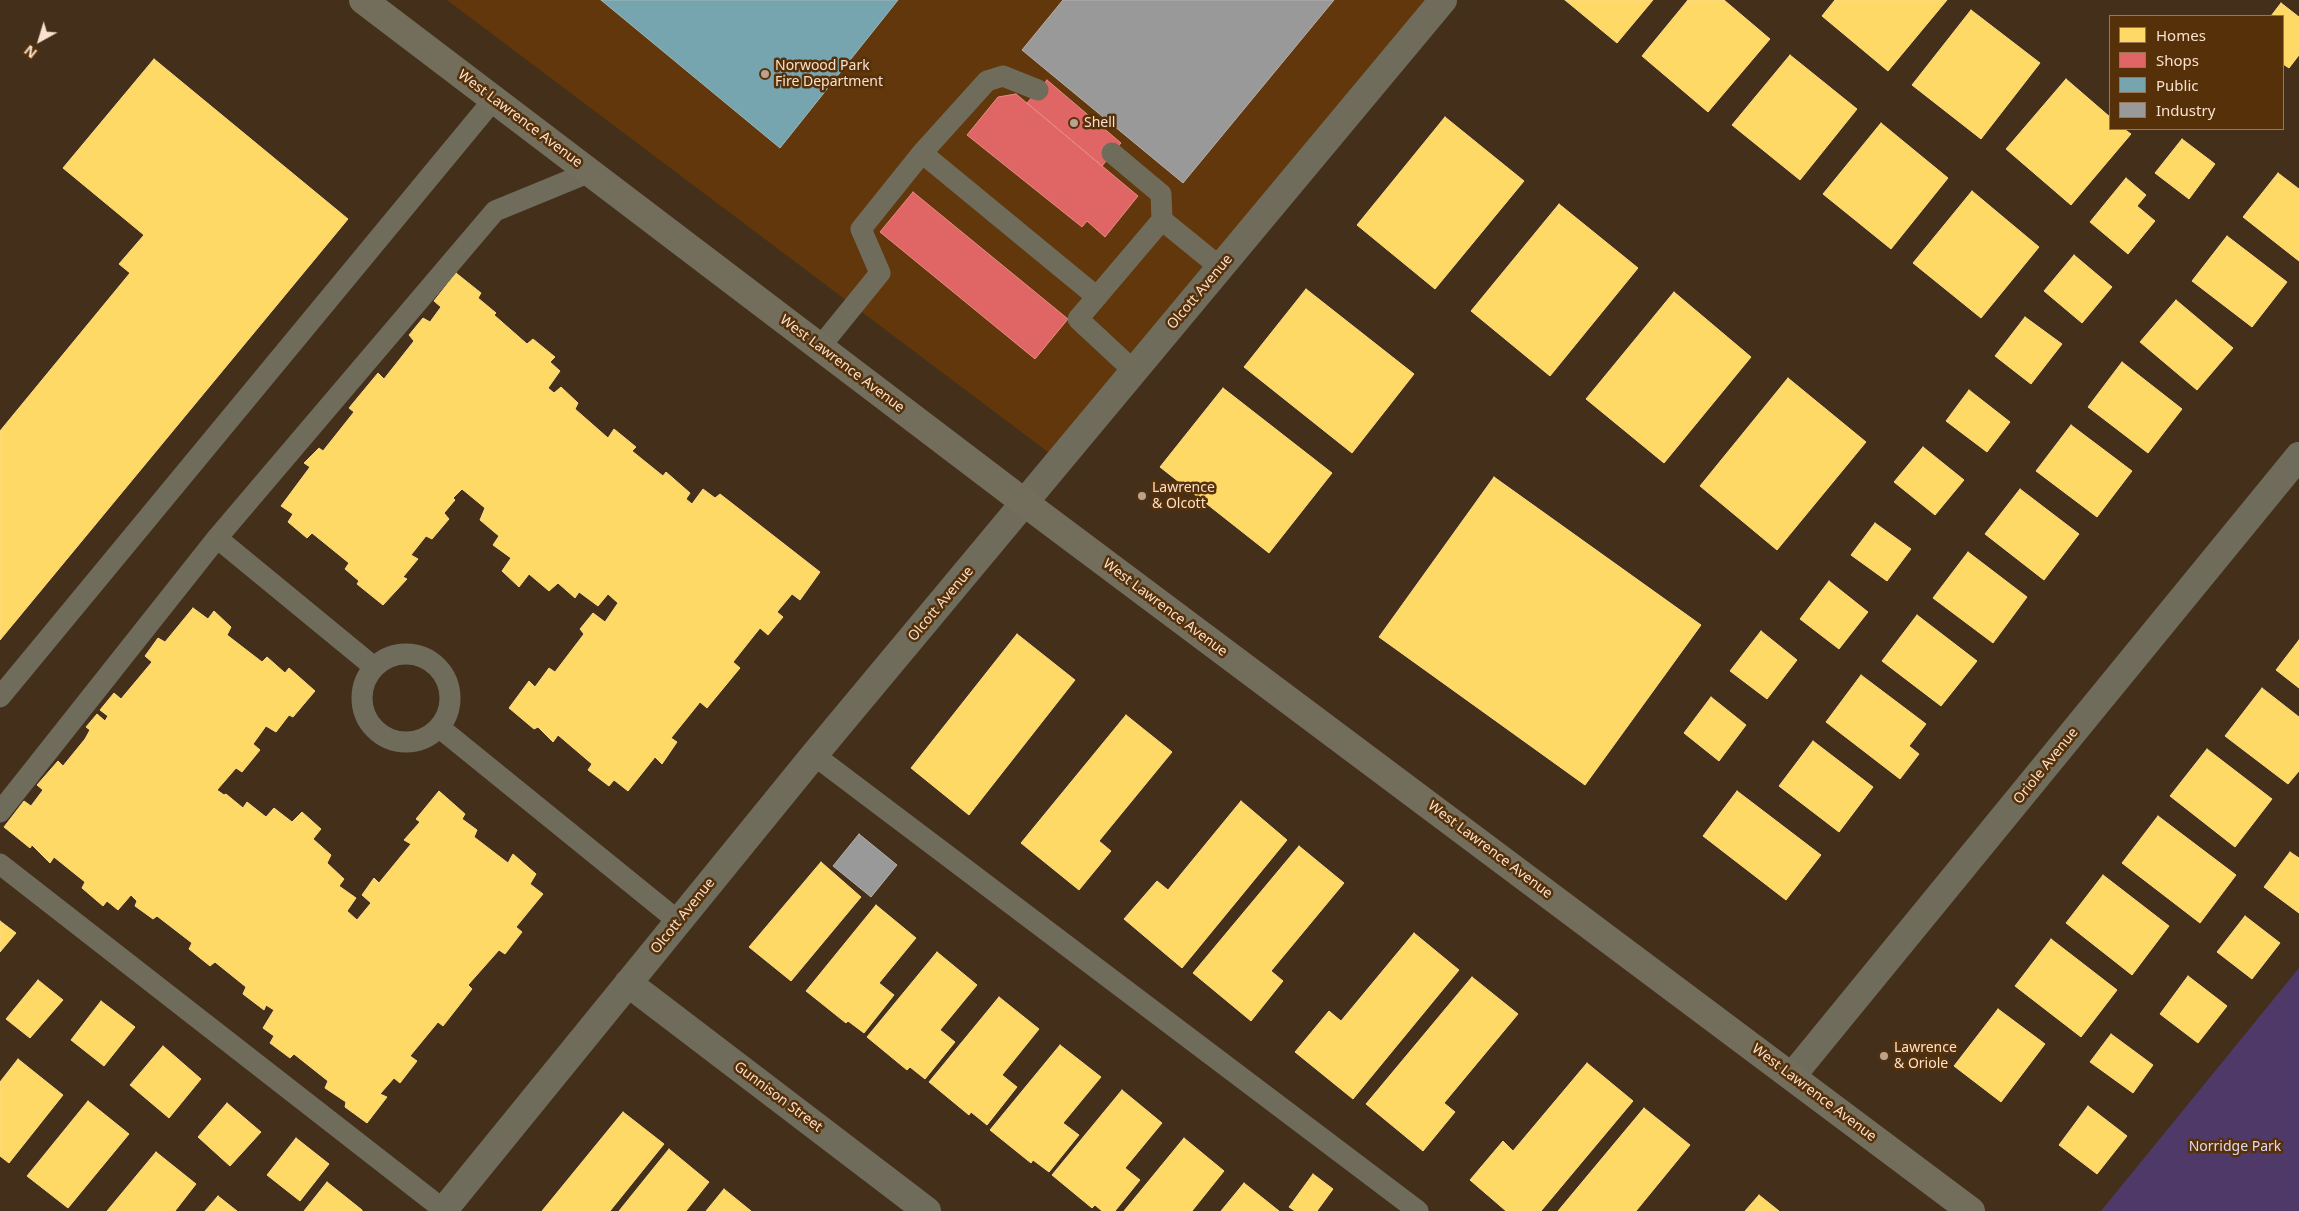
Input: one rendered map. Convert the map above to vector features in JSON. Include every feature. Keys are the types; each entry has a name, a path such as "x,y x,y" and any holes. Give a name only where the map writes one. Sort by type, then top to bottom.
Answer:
{"main road":[{"name":"West Lawrence Avenue","path":"363,0 1024,503 1971,1211"}],"street":[{"name":"Olcott Avenue","path":"444,1210 814,755 1443,0"},
{"name":"Oriole Avenue","path":"1792,1076 2299,456"},
{"name":"Gunnison Street","path":"628,983 927,1211"}],"lane":[{"path":"820,348 880,273 861,229 922,153 987,81 1003,76 1038,90"},
{"path":"0,697 494,99"},
{"path":"922,153 1097,297"},
{"path":"1112,153 1161,194 1162,220 1078,319 1134,371"},
{"path":"0,812 218,538 495,211 590,172"},
{"path":"1162,220 1220,268"},
{"path":"218,538 374,667"},
{"path":"408,654 430,661 442,671 449,685 451,700 448,714 440,728 430,737 416,742 402,743 388,740 376,732 367,720 362,707 362,693 366,679 374,667 387,658 408,654"},
{"path":"440,728 678,921"},
{"path":"814,755 1418,1211"},
{"path":"0,864 444,1210"}],"shaded area":[{"path":"447,0 1429,0 1052,455"}],"green space":[{"name":"Norridge Park","path":"2299,968 2299,1211 2101,1211"}],"building: Homes":[{"path":"1565,0 1653,0 1617,43"},
{"path":"1688,0 1724,0 1770,39 1708,112 1642,56"},
{"path":"1835,0 1947,0 1888,71 1822,16"},
{"path":"2281,3 2299,17 2299,55 2289,68 2284,65 2284,15 2272,15"},
{"path":"1971,10 2040,63 1981,139 1912,85"},
{"path":"1790,55 1857,109 1800,180 1732,125"},
{"path":"154,59 348,219 0,640 0,431 130,273 119,264 144,235 63,168"},
{"path":"2066,79 2109,116 2109,130 2125,130 2131,134 2071,205 2006,149"},
{"path":"1445,117 1524,181 1435,289 1357,225"},
{"path":"1881,123 1948,178 1891,249 1823,194"},
{"path":"2182,139 2215,164 2189,199 2155,173"},
{"path":"2278,173 2299,189 2299,261 2243,217"},
{"path":"2126,178 2146,195 2137,206 2155,221 2128,254 2090,222"},
{"path":"1972,191 2039,247 1981,318 1913,263"},
{"path":"1559,204 1638,268 1550,376 1471,311"},
{"path":"2227,236 2287,282 2252,327 2192,281"},
{"path":"2074,255 2112,287 2082,323 2044,291"},
{"path":"456,273 481,293 478,298 527,344 533,339 555,357 550,362 560,371 548,388 554,393 561,387 578,403 575,409 608,438 614,429 636,447 632,451 663,476 666,472 690,493 686,499 692,504 703,489 715,498 720,494 820,572 800,600 792,594 777,612 783,617 768,635 760,628 733,662 740,668 707,708 700,702 671,738 677,742 662,764 655,757 628,791 614,780 609,786 588,770 592,764 558,735 553,742 538,727 534,729 509,708 529,681 535,687 549,668 555,672 584,634 580,629 593,613 605,622 618,603 608,594 598,606 579,592 575,598 558,583 549,591 529,574 519,587 502,571 511,558 493,545 499,536 480,520 485,508 462,489 453,498 455,500 444,513 449,519 432,539 426,536 411,555 418,559 403,577 407,579 383,605 357,584 359,581 345,569 349,563 312,533 307,538 288,522 293,514 281,506 310,467 304,463 319,448 323,451 354,412 349,408 378,373 384,379 414,341 409,335 423,318 430,322 441,307 434,301"},
{"path":"1306,289 1414,374 1352,453 1244,367"},
{"path":"1674,292 1751,357 1664,463 1586,399"},
{"path":"2176,300 2233,348 2197,390 2140,342"},
{"path":"2025,317 2062,344 2031,384 1995,356"},
{"path":"2122,362 2182,409 2148,453 2088,407"},
{"path":"1788,378 1866,442 1777,550 1700,486"},
{"path":"1223,388 1332,473 1269,553 1160,467"},
{"path":"1969,390 2010,422 1987,452 1946,421"},
{"path":"2071,425 2132,471 2097,517 2036,471"},
{"path":"1923,447 1964,480 1935,515 1894,482"},
{"path":"1494,477 1701,625 1585,785 1379,637"},
{"path":"2020,489 2079,534 2044,580 1985,534"},
{"path":"1875,523 1911,549 1887,581 1851,555"},
{"path":"1968,552 2027,597 1993,643 1933,598"},
{"path":"1829,581 1868,612 1839,649 1800,619"},
{"path":"193,608 208,619 214,611 231,627 227,635 262,662 267,657 285,673 289,668 315,691 293,717 289,715 276,732 266,726 253,744 260,750 242,772 236,768 217,790 224,795 226,794 243,808 247,802 266,817 274,808 292,822 302,812 321,829 313,839 331,855 327,863 344,879 339,886 356,898 347,911 357,920 371,903 362,895 374,878 379,883 411,844 404,840 420,822 416,819 439,791 465,814 462,819 477,830 474,837 508,863 513,854 536,874 530,884 543,894 516,927 522,932 505,954 499,950 468,985 472,989 443,1026 438,1022 410,1056 417,1061 400,1083 394,1078 380,1094 387,1097 367,1123 345,1107 346,1102 325,1088 328,1081 294,1054 290,1058 270,1043 274,1036 263,1028 274,1010 266,1005 264,1010 243,994 246,987 215,962 210,966 189,949 192,943 157,916 153,919 135,906 137,901 131,895 118,910 107,901 103,906 82,888 85,882 54,857 50,863 32,845 30,848 4,827 24,801 31,806 43,790 37,785 58,761 63,766 85,739 90,730 86,727 97,714 105,721 108,716 100,710 114,693 121,699 152,662 145,656 158,638 165,642"},
{"path":"1917,615 1977,661 1941,706 1882,661"},
{"path":"1761,631 1797,660 1767,699 1730,671"},
{"path":"1017,634 1075,680 969,815 911,768"},
{"path":"2299,640 2299,688 2276,670"},
{"path":"1861,675 1926,724 1909,746 1919,754 1900,779 1826,722"},
{"path":"2262,688 2299,717 2299,771 2288,784 2225,736"},
{"path":"1711,697 1746,725 1719,761 1684,733"},
{"path":"1126,715 1172,752 1099,841 1111,851 1079,890 1021,843"},
{"path":"1813,741 1873,787 1839,832 1779,786"},
{"path":"2207,749 2272,799 2235,847 2170,796"},
{"path":"1737,791 1821,855 1786,900 1703,836"},
{"path":"1241,801 1287,840 1182,968 1124,919 1157,881 1168,890"},
{"path":"2158,816 2236,875 2200,923 2122,863"},
{"path":"1299,846 1344,883 1271,971 1283,981 1251,1021 1193,973"},
{"path":"2290,852 2299,858 2299,913 2264,887"},
{"path":"821,862 861,897 791,981 749,947"},
{"path":"2103,875 2169,926 2132,975 2066,923"},
{"path":"876,905 916,938 879,983 894,995 864,1033 848,1021 846,1023 806,991"},
{"path":"2245,916 2280,943 2252,979 2217,952"},
{"path":"0,921 16,933 0,952"},
{"path":"1414,933 1459,970 1353,1099 1295,1052 1329,1011 1341,1021"},
{"path":"2051,939 2117,990 2081,1037 2015,986"},
{"path":"937,952 977,985 940,1030 955,1042 925,1079 910,1067 907,1070 867,1037"},
{"path":"2188,976 2227,1006 2198,1043 2160,1014"},
{"path":"1472,977 1518,1014 1444,1103 1455,1112 1423,1151 1366,1104"},
{"path":"38,980 63,1000 30,1038 6,1019"},
{"path":"999,997 1039,1029 1002,1075 1017,1087 987,1125 971,1112 969,1115 929,1082"},
{"path":"101,1001 135,1027 104,1066 71,1040"},
{"path":"1998,1009 2045,1044 2001,1102 1954,1066"},
{"path":"2111,1034 2153,1065 2133,1093 2090,1062"},
{"path":"1060,1045 1101,1077 1063,1123 1079,1135 1049,1172 1033,1160 1031,1163 990,1130"},
{"path":"163,1046 201,1079 169,1118 130,1085"},
{"path":"18,1059 63,1095 9,1163 0,1156 0,1082"},
{"path":"1587,1063 1633,1101 1541,1211 1506,1211 1470,1180 1503,1141 1513,1151"},
{"path":"1122,1090 1162,1123 1125,1168 1140,1180 1115,1211 1102,1211 1095,1205 1092,1208 1052,1175"},
{"path":"88,1101 129,1134 68,1208 27,1176"},
{"path":"227,1103 261,1132 230,1166 198,1137"},
{"path":"2088,1106 2127,1136 2097,1174 2059,1145"},
{"path":"1644,1108 1690,1145 1636,1211 1558,1211"},
{"path":"623,1112 664,1144 610,1211 542,1211"},
{"path":"296,1138 329,1164 300,1201 267,1175"},
{"path":"1184,1138 1224,1171 1192,1211 1124,1211"},
{"path":"669,1149 709,1182 686,1211 619,1211"},
{"path":"156,1152 196,1184 175,1211 107,1211"},
{"path":"1313,1174 1333,1189 1317,1211 1295,1211 1289,1207"},
{"path":"327,1182 362,1210 362,1211 304,1211"},
{"path":"1244,1183 1279,1211 1221,1211"},
{"path":"724,1189 751,1211 706,1211"},
{"path":"1759,1195 1779,1211 1745,1211"},
{"path":"218,1196 237,1211 205,1211"}],"building: Shops":[{"name":"Shell","path":"1047,80 1121,143 1102,166 1027,103"},
{"name":"Shell","path":"1016,94 1138,196 1105,237 1087,221 1082,227 967,135 998,97"},
{"path":"913,192 1068,319 1035,359 880,232"}],"building: Public":[{"name":"Norwood Park Fire Department","path":"601,0 898,0 780,148"}],"building: Industry":[{"path":"1063,0 1334,0 1183,183 1022,50"},
{"path":"859,834 897,865 871,897 833,866"}],"place":[{"name":"Norwood Park Fire Department","path":"765,74"},
{"name":"Shell","path":"1074,123"},
{"name":"Lawrence & Olcott","path":"1142,496"},
{"name":"Lawrence & Oriole","path":"1884,1056"}]}
